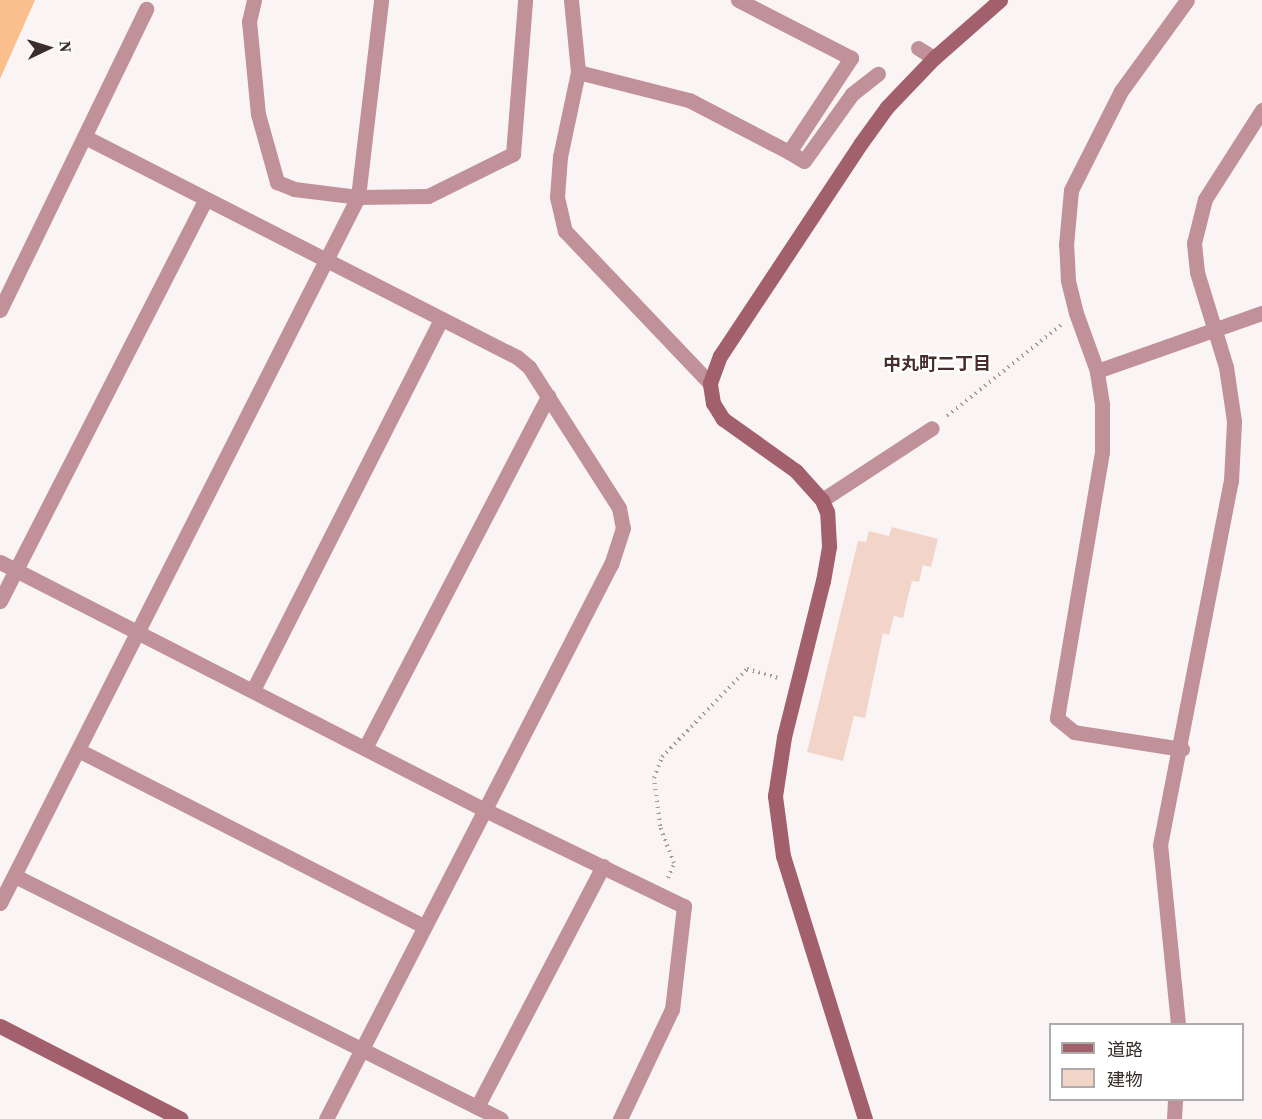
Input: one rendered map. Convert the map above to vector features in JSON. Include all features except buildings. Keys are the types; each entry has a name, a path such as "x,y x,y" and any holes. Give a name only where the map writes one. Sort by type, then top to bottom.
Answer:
{"street":[{"path":"254,0 249,21 258,114 278,182 294,189 358,197 428,196 513,154 525,0"},
{"path":"0,903 358,197 381,0"},
{"path":"571,0 578,72 560,157 557,197 565,231 710,383"},
{"path":"738,0 851,58 789,152"},
{"path":"865,1119 777,825 777,770 829,546 827,512 822,500 796,471 723,419 713,403 710,383 720,356 861,143 934,58 1000,0"},
{"path":"1182,749 1074,732 1057,718 1102,452 1102,404 1097,371 1076,313 1066,245 1071,190 1121,91 1187,0"},
{"path":"0,310 146,9"},
{"path":"918,48 934,58"},
{"path":"578,72 689,99 804,161 852,94 878,74"},
{"path":"1178,1023 1160,845 1182,749 1232,481 1234,421 1226,367 1197,272 1197,219 1205,199 1262,110"},
{"path":"85,137 205,201 517,357 529,367 619,508 623,528 611,564 326,1119"},
{"path":"0,601 205,201"},
{"path":"1097,371 1262,313"},
{"path":"253,690 441,319"},
{"path":"365,748 548,396"},
{"path":"822,500 932,428"},
{"path":"0,562 485,810 684,906 678,987 672,1009 620,1119"},
{"path":"78,750 424,926"},
{"path":"477,1107 603,866"},
{"path":"15,876 501,1119"},
{"path":"0,1026 181,1119"},
{"path":"1174,1119 1175,1101"}],"path":[{"path":"932,428 1076,313"},
{"path":"660,894 674,863 656,804 654,778 662,757 747,669 797,683"}],"shaded area":[{"path":"0,0 35,0 0,79"}],"district":[{"name":"中丸町二丁目","path":"937,364"}]}
